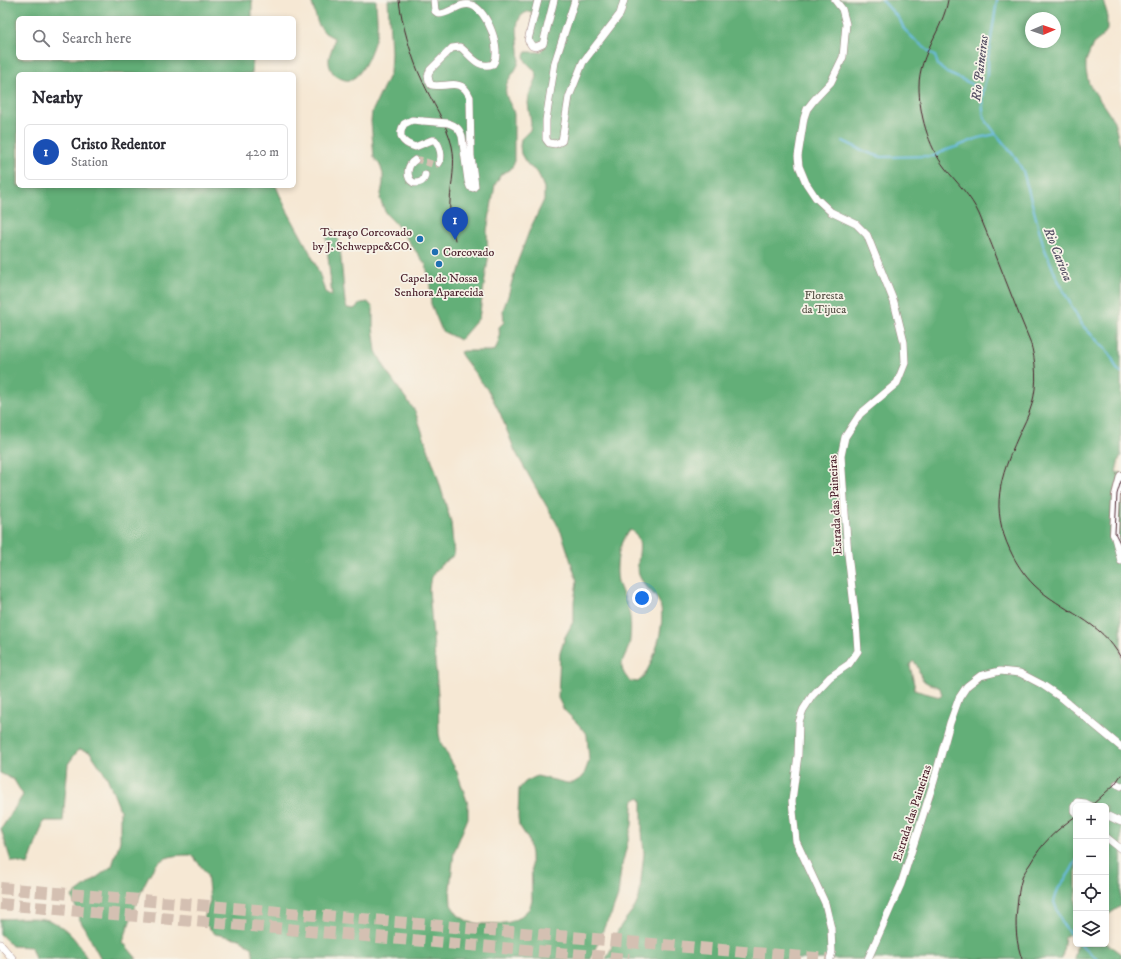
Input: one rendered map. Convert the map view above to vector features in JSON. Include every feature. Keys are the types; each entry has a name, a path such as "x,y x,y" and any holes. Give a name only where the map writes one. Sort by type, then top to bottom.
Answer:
{"street":[{"path":"434,0 435,11 439,14 444,14 463,5 471,5 478,9 485,17 496,49 496,60 493,64 485,65 475,62 460,46 452,48 430,70 428,76 431,85 459,85 466,89 470,97 471,156 475,185 473,188 470,187 462,136 459,129 455,125 412,120 404,124 401,131 402,140 408,145 414,147 435,140 440,150 441,160 438,163"},
{"path":"538,0 528,40 532,46 536,47 542,44 554,0"},
{"path":"575,0 556,62 546,120 546,138 549,143 555,144 562,141 569,96 583,62 620,14 624,0"},
{"name":"Estrada das Paineiras","path":"830,959 832,952 831,928 825,903 796,841 792,801 798,755 799,722 803,710 812,696 830,677 849,664 858,651 848,554 841,456 845,437 860,414 898,383 905,363 904,342 894,302 867,235 856,224 831,212 816,198 806,183 799,166 798,156 807,108 831,82 843,57 846,24 842,8 835,0"},
{"path":"415,160 410,166 408,174 409,180 414,183 421,182 424,180 425,175"},
{"path":"1121,476 1116,495 1114,534 1121,561"},
{"path":"1114,534 1121,548"},
{"name":"Estrada das Paineiras","path":"868,959 877,935 901,884 934,781 950,723 959,698 967,686 980,676 1000,671 1020,673 1041,684 1062,698 1121,747"},
{"path":"1109,816 1121,822"},
{"path":"1108,839 1121,849"},
{"path":"0,944 13,959"}],"green space":[{"name":"Floresta da Tijuca","path":"0,0 252,0 252,16 16,16 16,60 253,60 252,72 16,72 16,188 277,188 288,213 316,264 325,292 332,296 326,236 331,228 337,235 340,247 345,302 347,308 354,309 361,303 368,302 373,308 373,327 376,351 389,375 415,411 451,522 454,555 441,565 434,573 430,582 429,590 438,695 439,734 441,743 457,772 468,804 468,818 454,852 450,888 451,905 458,915 469,922 478,924 498,924 510,922 520,917 529,909 532,901 531,854 528,839 519,825 519,789 525,782 537,776 573,783 583,777 589,761 587,735 564,710 558,698 560,653 565,637 574,620 574,602 577,581 562,534 556,522 515,451 500,413 489,392 460,352 495,350 499,339 499,327 504,322 503,310 517,263 530,229 544,200 544,188 538,173 525,161 521,154 520,146 521,139 530,130 531,124 528,103 529,96 537,77 535,71 526,61 524,55 526,52 541,52 545,44 540,41 536,45 532,42 532,11 524,13 520,18 517,31 519,54 518,65 506,85 507,97 514,114 514,164 510,170 501,174 495,185 487,231 488,260 479,318 460,340 442,331 431,304 430,285 426,265 395,223 386,214 380,199 383,174 380,165 374,158 371,121 372,112 390,73 391,52 388,0 1103,0 1107,13 1107,30 1102,37 1093,44 1086,61 1086,71 1089,84 1114,121 1121,150 1121,456 1116,472 1121,473 1121,906 1109,914 1109,803 1073,803 1073,931 1065,937 1062,959 606,959 611,949 613,939 635,907 639,898 644,853 642,802 640,797 634,800 632,825 621,869 618,896 591,959 254,959 252,947 240,939 215,934 203,922 210,900 207,874 192,855 183,855 166,858 159,862 153,868 138,899 123,942 137,959 101,959 79,918 72,896 112,866 120,841 120,810 107,777 90,752 79,749 68,764 63,821 44,821 28,865 11,861 1,829 23,795 14,780 0,773","holes":["630,530 635,534 639,544 639,575 657,598 661,610 662,620 658,644 654,656 644,676 638,682 630,681 622,669 623,659 629,645 631,632 630,614 620,588 617,572 618,556 623,541","913,661 924,681 940,688 942,695 940,697 917,691 915,689 910,665"]},
{"path":"311,0 376,0 377,31 374,43 365,65 352,79 343,79 334,75 329,64 329,59 334,38 325,33 318,24"},
{"path":"0,919 45,919 61,926 76,941 87,959 35,959 31,947 12,946 0,934"},
{"path":"1109,945 1121,954 1121,959 1074,959 1076,947 1109,947"}],"waterway":[{"name":"Rio Paineiras","path":"882,0 900,20 904,29 935,56 938,65 942,69 947,73 970,83 983,94"},
{"name":"Rio Carioca","path":"997,0 988,58 988,71 983,90 982,101 984,118 1015,157 1023,171 1044,247 1056,276 1073,309 1083,326 1110,354 1117,369 1121,373"},
{"path":"843,141 866,152 881,157 934,156 978,138 996,134"},
{"path":"1073,866 1058,889 1054,902 1063,925 1073,937"},
{"path":"1083,947 1097,959"}],"tunnel":[{"path":"415,160 420,160 435,165 439,163"},
{"path":"0,888 827,959"},
{"path":"0,904 629,959"}],"tram line":[{"path":"399,0 414,62 446,128 452,146 453,166 450,211 455,240"},
{"path":"948,0 941,22 927,53 920,74 919,96 923,118 929,140 939,159 976,207 1030,341 1035,364 1036,380 1032,404 1002,479 999,506 1000,520 1010,550 1015,560 1030,581 1045,594 1103,634 1113,645 1121,658"},
{"path":"1121,481 1117,494 1115,533 1121,545"},
{"path":"1094,803 1115,784 1121,775"},
{"path":"1022,959 1016,934 1019,892 1022,878 1035,856 1045,843 1062,826 1073,818"}],"place":[{"name":"Terraço Corcovado by J. Schweppe&CO.","path":"420,239"},
{"name":"Cristo Redentor","path":"455,240"},
{"name":"Corcovado","path":"435,252"},
{"name":"Capela de Nossa Senhora Aparecida","path":"439,264"}]}
